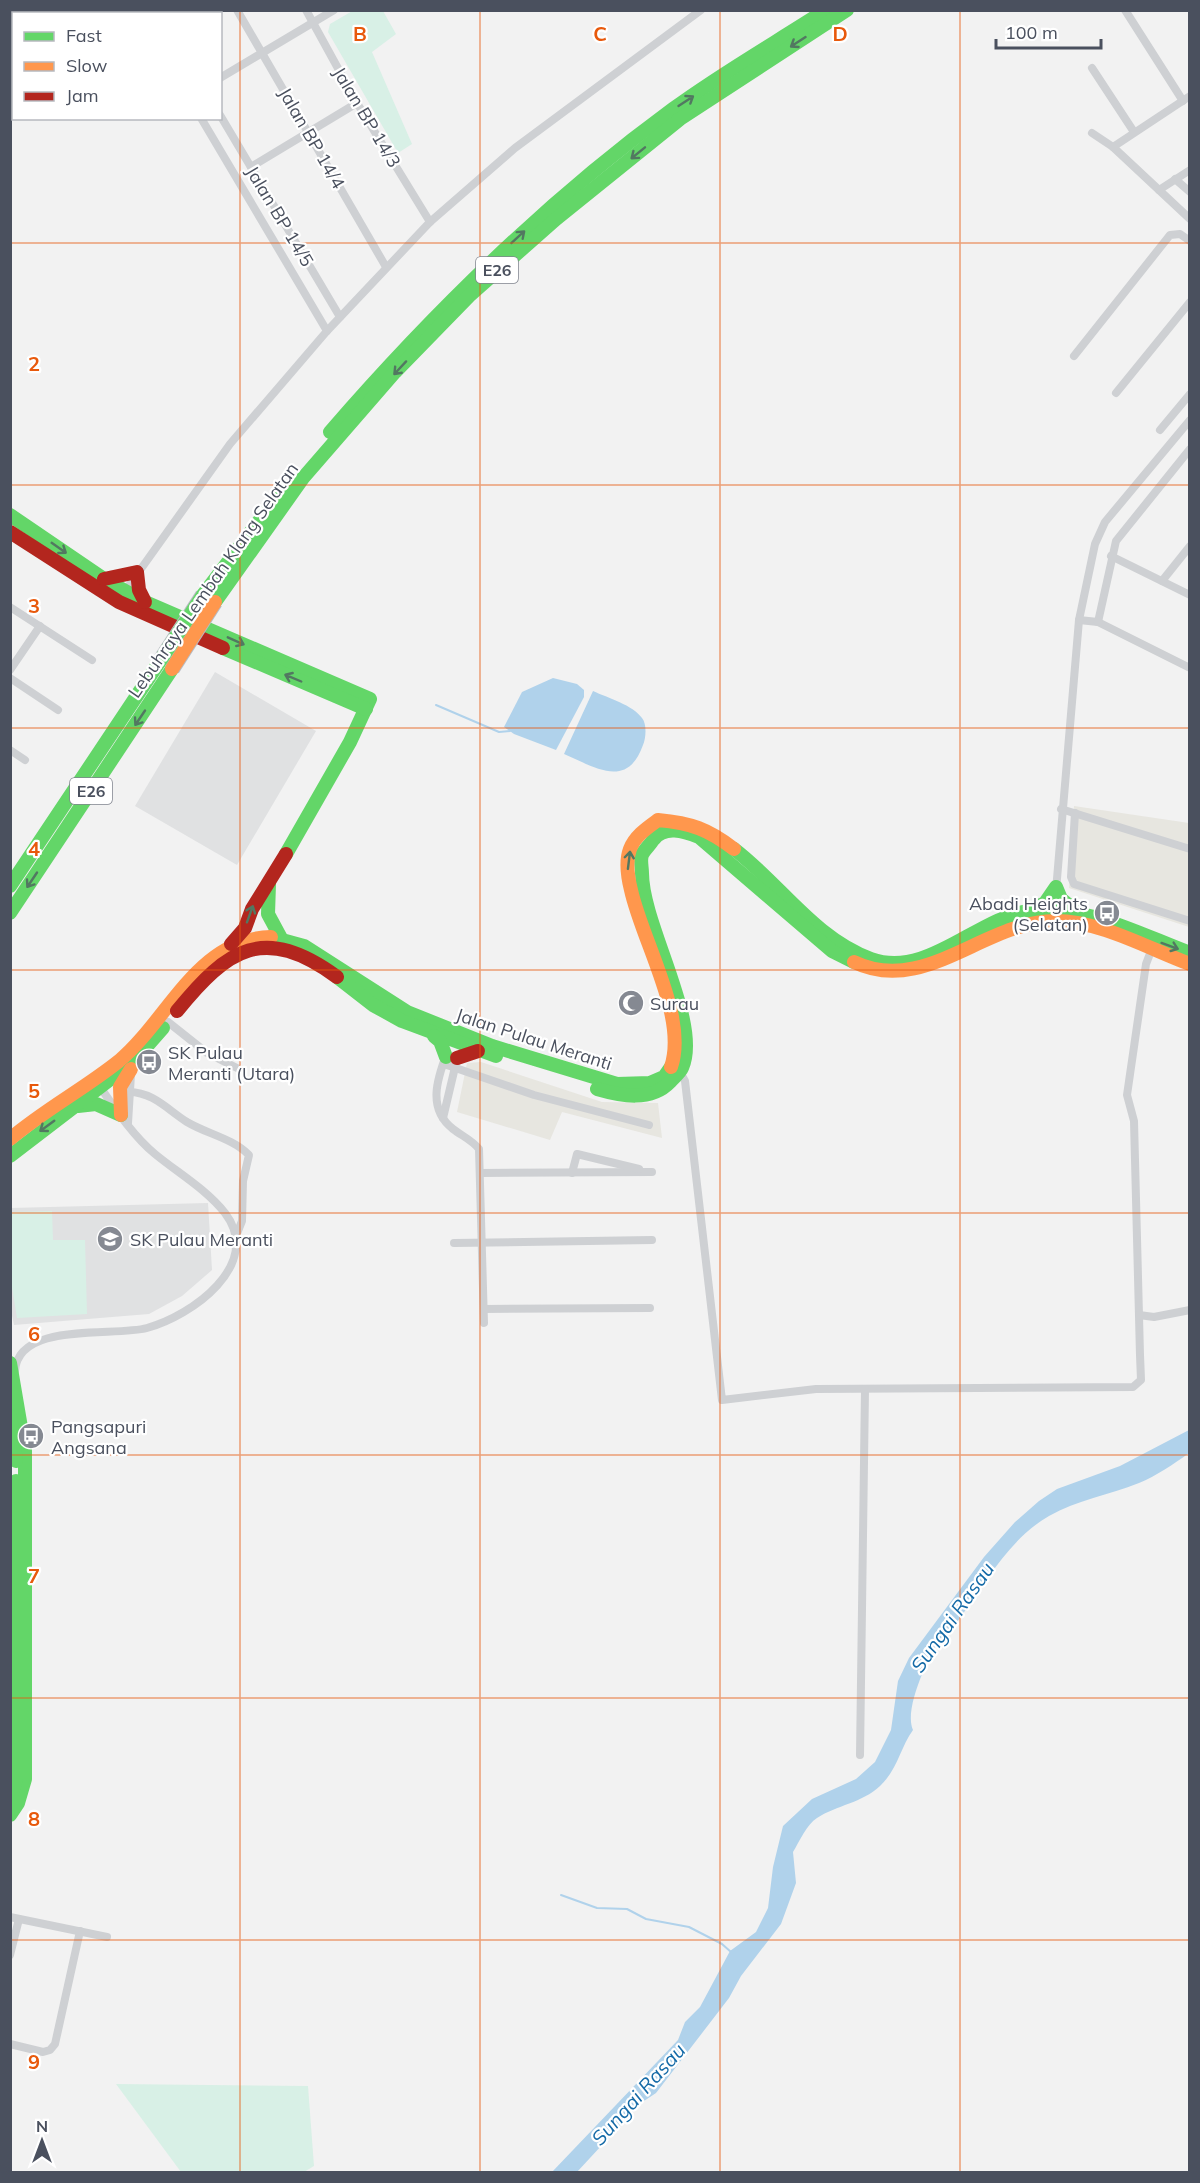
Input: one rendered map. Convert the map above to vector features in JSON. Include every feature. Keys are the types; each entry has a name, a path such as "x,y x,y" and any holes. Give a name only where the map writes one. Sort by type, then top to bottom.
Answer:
{"main road":[{"name":"Lebuhraya Lembah Klang Selatan","path":"10,913 172,669 209,599 302,465 387,365 459,290 550,208 674,109 826,10"},
{"name":"Lebuhraya Lembah Klang Selatan","path":"10,886 160,661 303,478 395,372 469,296 556,219 680,119 847,10"},
{"path":"10,515 105,579 122,597 145,602 368,704"},
{"path":"10,532 122,597 327,693 346,706 351,715 350,742"},
{"path":"10,542 25,541"},
{"path":"105,579 137,572 139,590 145,602"},
{"path":"327,693 368,704"},
{"path":"230,945 245,928 252,909 270,882 350,742 368,704"},
{"name":"Jalan Pulau Meranti","path":"10,1139 34,1119 133,1064 205,976 226,959 241,951 273,948 311,960 373,1005 433,1034 454,1050 609,1083 648,1084 656,1082 671,1070 674,1048 668,1007 631,891 627,870 628,854 633,840 658,820 688,822 710,832 743,858 836,942 875,961 914,960 936,952 995,921 1026,911 1054,915 1084,915 1190,952"},
{"name":"Jalan Pulau Meranti","path":"10,1156 72,1108 135,1045 191,977 230,945 255,938 282,940 315,951 379,996 411,1014 454,1050 480,1050 607,1092 627,1096 656,1092 672,1083 680,1072 686,1049 684,1029 640,882 641,857 645,846 653,837 664,832 688,832 706,842 832,951 849,963 872,971 895,973 917,969 1014,927 1054,915 1107,932 1151,951 1190,964"},
{"path":"270,882 267,895 268,915 274,931 282,940"},
{"path":"1026,911 1045,903 1056,887 1069,907 1084,915"},
{"path":"124,1119 120,1087 133,1064"},
{"path":"72,1108 96,1104 124,1119"},
{"path":"10,1363 25,1451 26,1779 18,1803 10,1815"},
{"path":"10,1416 13,1465 16,1779 10,1798"}],"street":[{"name":"Jalan BP 14/4","path":"237,10 386,267"},
{"name":"Jalan BP 14/3","path":"306,10 357,103 430,222"},
{"path":"222,77 334,10"},
{"path":"122,597 137,572 231,444 327,331 430,222 515,148 701,10"},
{"path":"1113,147 1186,98 1125,10"},
{"path":"1092,68 1134,132"},
{"path":"251,167 357,103"},
{"name":"Jalan BP 14/5","path":"222,118 340,317"},
{"path":"202,120 327,331"},
{"path":"1092,133 1163,187 1190,219"},
{"path":"1163,187 1190,170"},
{"path":"1175,179 1190,192"},
{"path":"1074,356 1170,235 1180,234 1190,241"},
{"path":"1116,393 1190,302"},
{"path":"1160,430 1190,394"},
{"path":"1054,915 1061,809 1079,621 1099,531 1190,420"},
{"path":"1098,622 1116,541 1190,448"},
{"path":"1162,581 1190,546"},
{"path":"1111,556 1190,595"},
{"path":"10,607 92,660"},
{"path":"1079,621 1098,622 1190,668"},
{"path":"10,670 40,626"},
{"path":"10,678 58,710"},
{"path":"10,750 25,760"},
{"path":"1061,809 1190,849"},
{"path":"1075,813 1071,877 1074,884 1190,921"},
{"path":"680,1072 685,1081 722,1400 795,1390 1133,1387 1141,1380 1134,1126 1127,1101 1142,988 1151,951"},
{"path":"168,1022 207,1053 237,1068"},
{"path":"484,1323 479,1149 443,1118 454,1050 534,1095 649,1125"},
{"path":"124,1119 133,1064"},
{"path":"97,1083 153,1152 216,1203 227,1216 236,1237"},
{"path":"15,1382 17,1357 31,1346 58,1336 149,1328 193,1305 221,1282 230,1270 235,1257 236,1237 242,1221 243,1181 249,1155 235,1144 185,1121 174,1110 148,1096 129,1092"},
{"path":"481,1173 572,1173 652,1173 577,1154 572,1173"},
{"path":"454,1243 652,1240"},
{"path":"484,1309 650,1308"},
{"path":"1139,1316 1154,1317 1190,1310"},
{"path":"860,1755 865,1389"},
{"path":"10,1955 15,1918 107,1937"},
{"path":"10,2044 43,2052 50,2050 55,2044 80,1931"}],"shaded area":[{"path":"215,672 316,731 237,865 135,806"},
{"path":"1074,806 1189,823 1189,927 1069,888"},
{"path":"481,1062 602,1102 658,1103 662,1138 562,1112 550,1140 457,1112 467,1063"},
{"name":"SK Pulau Meranti","path":"208,1203 212,1270 182,1296 149,1314 14,1325 10,1306 10,1208"}],"green space":[{"path":"354,10 383,11 396,34 372,52 412,144 398,153 328,32 330,24"},
{"path":"52,1211 53,1240 85,1240 87,1314 17,1318 11,1281 11,1212"},
{"path":"116,2084 308,2086 314,2166 304,2172 181,2172"}],"water":[{"path":"553,678 577,684 584,690 584,697 556,750 514,734 504,727 522,692"},
{"path":"593,691 633,709 645,724 644,742 636,759 628,767 619,771 598,769 564,754"},
{"name":"Sungai Rasau","path":"1189,1430 1189,1453 1171,1465 1139,1483 1071,1506 1049,1516 1010,1549 958,1620 938,1642 925,1667 915,1695 911,1721 913,1730 886,1779 873,1792 817,1818 810,1824 793,1852 796,1883 781,1924 741,1976 729,1998 656,2093 641,2103 577,2172 552,2172 678,2040 685,2022 700,2007 730,1951 756,1932 768,1908 773,1867 783,1826 812,1799 856,1779 875,1762 891,1730 898,1681 909,1658 984,1557 1015,1522 1057,1489 1120,1466"}],"waterway":[{"path":"436,705 499,732 510,731"},
{"path":"561,1895 597,1908 627,1909 646,1919 689,1927 722,1944 731,1952"}],"traffic: fast":[{"path":"330,432 450,302 580,182 673,109 826,10"},
{"path":"215,602 303,478 395,372 469,296 556,219 680,119 847,10"},
{"path":"203,595 284,488"},
{"path":"10,515 104,579 145,602 370,699 350,742 286,854"},
{"path":"160,661 203,595"},
{"path":"223,648 366,709"},
{"path":"10,886 160,661"},
{"path":"10,913 172,669"},
{"path":"597,1089 635,1096 654,1093 670,1082 682,1068 686,1049 684,1026 678,1000 651,919 641,864 644,851 663,832 681,831 699,837 832,951 854,962"},
{"path":"734,849 832,938 871,959 892,963 912,961 932,954 1009,916 1029,911 1050,910 1071,912 1111,922 1190,953"},
{"path":"269,884 268,914 282,940"},
{"path":"1031,910 1045,903 1056,887 1061,899 1077,912"},
{"path":"271,937 304,946 407,1012 492,1046 617,1084 650,1083 664,1077 671,1067"},
{"path":"337,977 373,1005 402,1021 496,1056"},
{"path":"10,1156 134,1061 163,1028"},
{"path":"434,1036 440,1041 446,1057"},
{"path":"78,1106 96,1104 121,1115"},
{"path":"10,1363 25,1451 25,1779 18,1803 10,1815"},
{"path":"10,1416 16,1461"},
{"path":"11,1797 16,1779 16,1481"}],"traffic: slow":[{"path":"172,669 215,602"},
{"path":"671,1067 675,1047 669,1002 631,890 628,854 638,836 658,820 699,828 716,836 734,849"},
{"path":"854,962 880,970 905,970 930,964 1004,932 1029,924 1055,921 1072,922 1107,930 1190,964"},
{"path":"10,1139 119,1061 137,1044 186,984 223,951 245,941 271,937"},
{"path":"121,1115 120,1087 131,1069"}],"traffic: jam":[{"path":"10,532 119,602 223,648"},
{"path":"104,579 137,572 139,590 145,602"},
{"path":"231,944 245,928 252,909 286,854"},
{"path":"177,1011 213,972 249,950 268,948 288,951 311,961 337,977"},
{"path":"457,1058 478,1051"}],"place":[{"name":"Abadi Heights (Selatan)","path":"1107,913"},
{"name":"Surau","path":"631,1003"},
{"name":"SK Pulau Meranti (Utara)","path":"149,1062"},
{"name":"SK Pulau Meranti","path":"110,1239"},
{"name":"Pangsapuri Angsana","path":"31,1436"}]}
